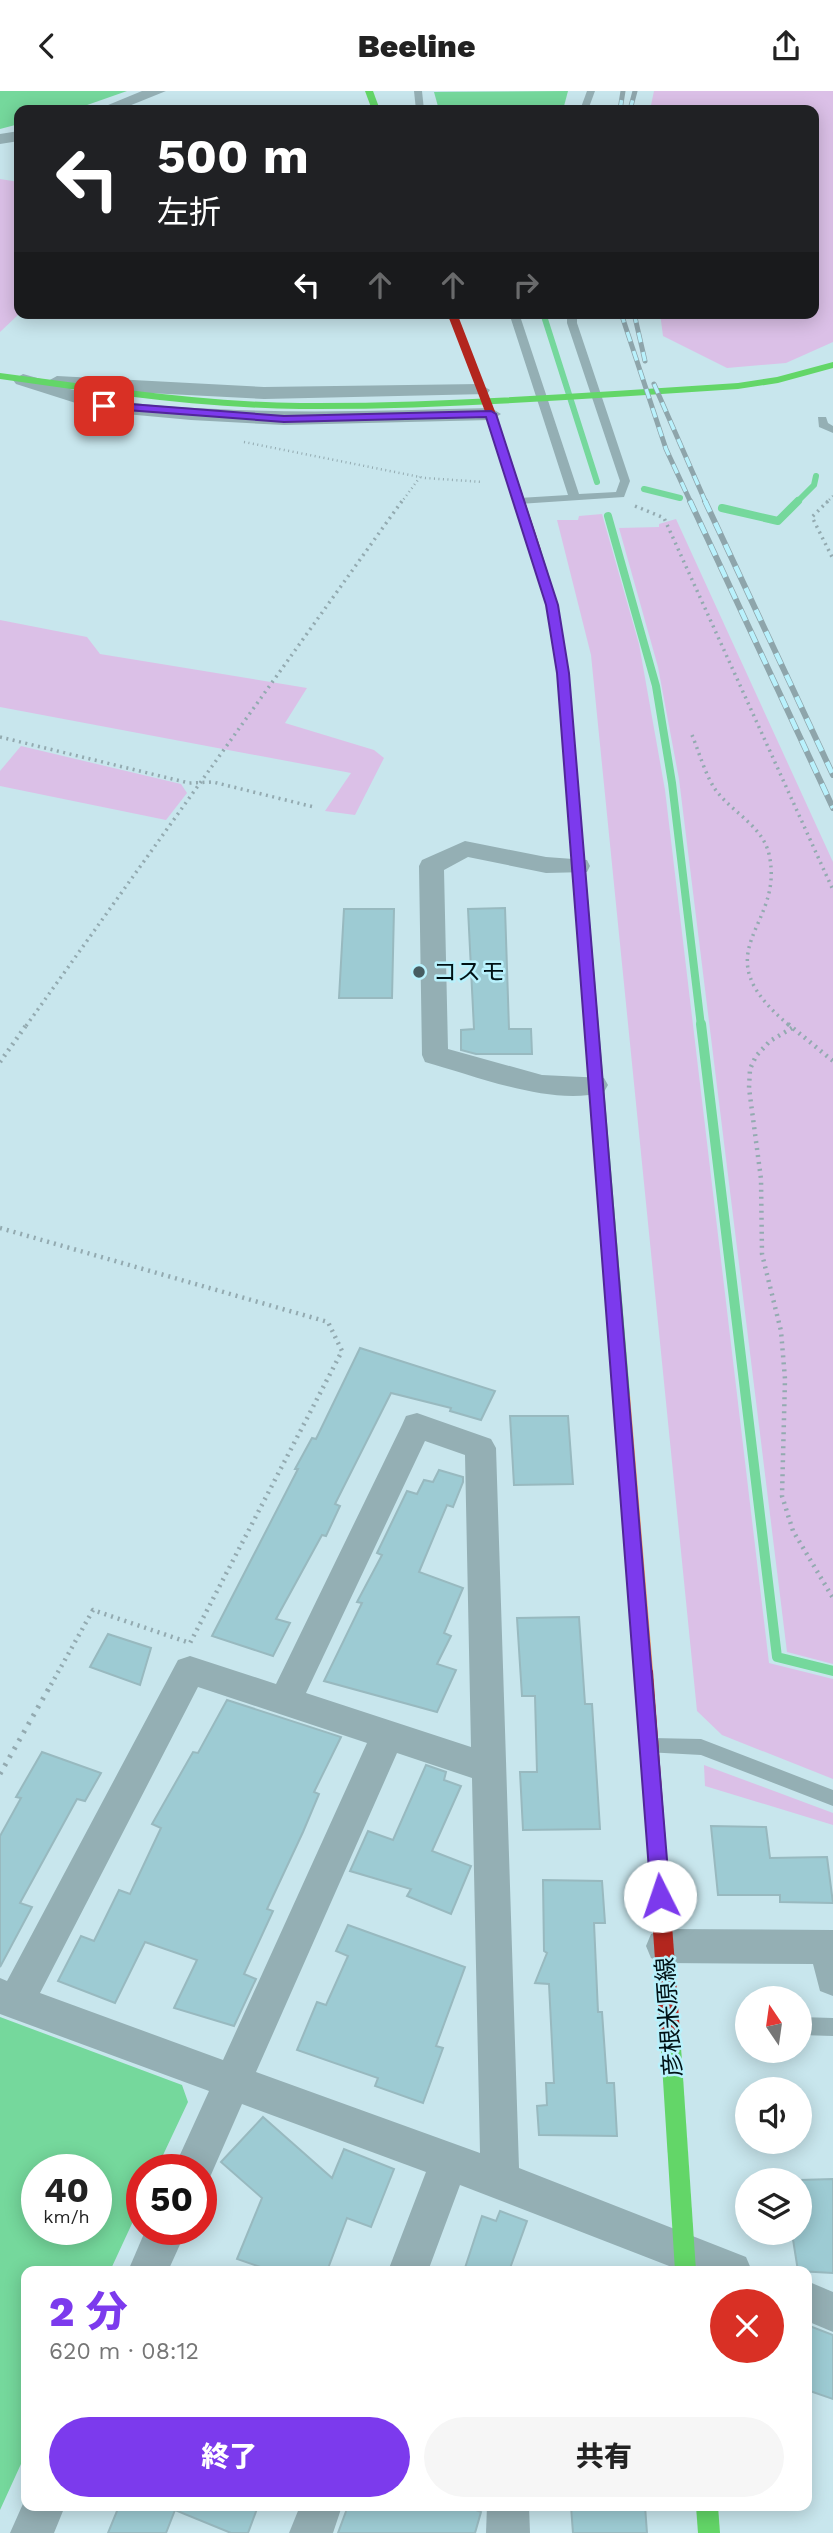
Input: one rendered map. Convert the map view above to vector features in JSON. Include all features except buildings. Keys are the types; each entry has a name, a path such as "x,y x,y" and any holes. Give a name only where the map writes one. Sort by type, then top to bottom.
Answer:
{"main road":[{"name":"彦根米原線","path":"454,319 491,414 552,605 563,673 594,1085 650,1746 686,2262"},
{"path":"0,376 126,396 279,405 427,404 738,386 778,380 833,365"},
{"path":"707,2511 709,2533"}],"street":[{"path":"118,105 158,91"},
{"path":"22,380 264,393 480,390"},
{"path":"22,380 104,406 191,414 284,419 491,414"},
{"path":"578,866 546,865 465,849 431,866 435,1055 542,1084 594,1085"},
{"path":"285,1701 417,1425 480,1448 500,2180"},
{"path":"490,1769 190,1670 8,1999 500,2180 553,2213 686,2262 706,2266"},
{"path":"200,2154 388,1735"},
{"path":"664,1946 832,1958"},
{"path":"410,2266 449,2162"},
{"path":"150,2266 160,2245"},
{"path":"812,2303 833,2312"},
{"path":"32,2533 42,2511"},
{"path":"311,2533 319,2511"},
{"path":"508,2511 509,2533"}],"lane":[{"path":"516,319 575,498"},
{"path":"519,501 620,495 625,481 572,319"},
{"path":"822,419 823,425 833,430"},
{"path":"650,1746 701,1747 833,1798"},
{"path":"812,2027 833,2027"}],"path":[{"path":"235,440 421,477 512,481"},
{"path":"0,1062 421,477"},
{"path":"833,496 812,517 833,559"},
{"path":"631,504 664,518 833,890"},
{"path":"692,735 715,789 758,832 768,850 772,871 770,887 746,951 751,980 758,996 833,1061"},
{"path":"0,737 190,783 213,782 314,807"},
{"path":"792,1028 770,1041 756,1056 750,1069 749,1088 761,1179 762,1254 781,1331 785,1379 780,1461 782,1496 793,1531 819,1579 833,1598"},
{"path":"0,1228 328,1322 342,1351 190,1643 93,1610 0,1774"}],"shaded area":[{"path":"0,91 127,91 87,105 14,105 14,125 0,129"},
{"path":"568,91 564,105 438,105 434,92"},
{"path":"654,91 833,91 833,342 786,363 727,368 663,336 661,319 819,319 819,105 651,105"},
{"path":"0,179 14,181 14,319 0,332"},
{"path":"602,514 639,644 665,790 769,1663 833,1679 833,1779 722,1735 697,1711 591,655 557,520 578,520 579,516"},
{"path":"676,519 833,862 833,1664 787,1652 679,779 658,667 619,528 659,527 659,524"},
{"path":"0,620 87,637 100,654 307,688 285,723 374,750 384,758 355,815 325,811 351,773 0,707"},
{"path":"21,746 181,784 187,793 166,820 0,786 0,771"},
{"path":"704,1765 833,1813 833,1825 705,1786"},
{"path":"0,2017 182,2085 188,2102 164,2154 126,2154 126,2236 112,2266 21,2266 21,2464 0,2510"}],"waterway":[{"path":"545,319 597,482"},
{"path":"722,508 778,521 814,485 816,476"},
{"path":"644,489 680,498"},
{"path":"608,516 656,686 672,783 701,1026"},
{"path":"701,1024 777,1657 833,1671"}],"railway":[{"path":"621,105 623,91"},
{"path":"631,105 635,91"},
{"path":"623,319 666,449 691,503"},
{"path":"635,319 645,361"},
{"path":"654,384 706,503"},
{"path":"690,501 833,808"},
{"path":"705,501 833,775"}],"traffic: fast":[{"path":"369,91 374,105"},
{"path":"0,376 177,400 299,406 487,401 738,386 778,380 833,365"},
{"path":"535,550 552,605 563,673 622,1395"},
{"path":"670,2032 686,2266"},
{"path":"707,2511 709,2533"}],"traffic: slow":[{"path":"622,1395 644,1671"}],"traffic: jam":[{"path":"454,319 491,414 535,550"},
{"path":"644,1671 670,2032"}],"place":[{"name":"コスモ","path":"419,972"}],"route":[{"path":"104,406 284,419 491,414 552,605 563,673 660,1896"}]}
